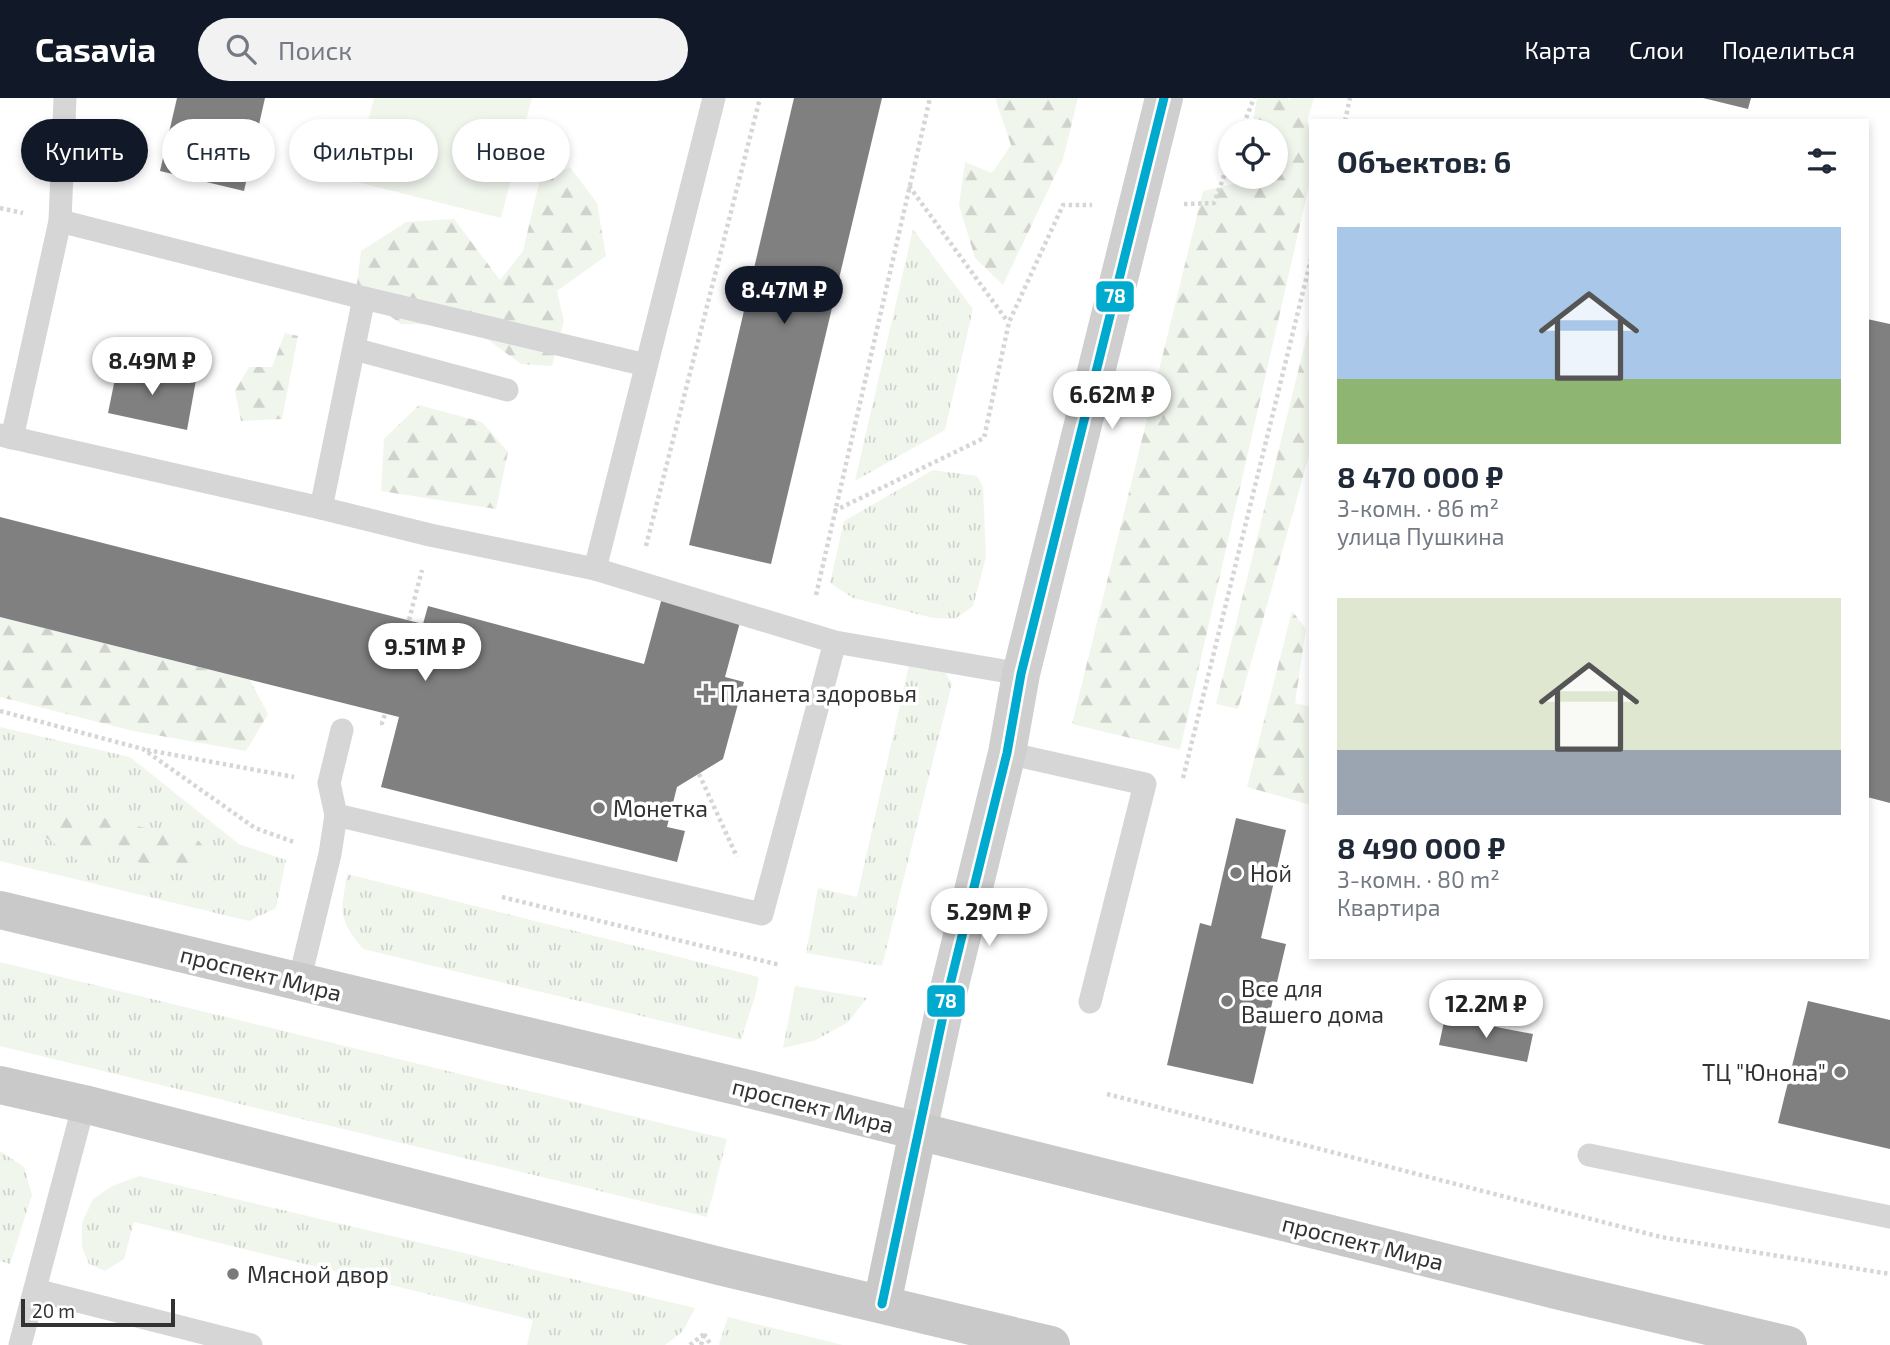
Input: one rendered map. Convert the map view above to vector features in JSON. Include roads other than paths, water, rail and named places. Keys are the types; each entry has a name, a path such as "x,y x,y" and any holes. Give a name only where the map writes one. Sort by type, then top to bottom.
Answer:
{"main road":[{"name":"проспект Мира","path":"0,910 753,1090 1788,1345"},
{"path":"0,1085 85,1104 719,1266 1051,1345"},
{"path":"882,1304 918,1131"}],"street":[{"path":"918,1131 947,997 1007,753 1021,674 1164,98"}],"lane":[{"path":"65,98 61,221 6,437 430,535 595,569 835,642 1021,674"},
{"path":"595,569 714,98"},
{"path":"61,221 364,298 646,365"},
{"path":"321,508 364,298"},
{"path":"354,349 507,390"},
{"path":"336,815 762,914 835,642"},
{"path":"299,982 330,854 336,815 329,783 342,730"},
{"path":"1007,753 1145,784 1090,1002"},
{"path":"20,1345 85,1104"},
{"path":"1588,1155 1890,1217"},
{"path":"35,1290 251,1345"}],"place":[{"name":"Планета здоровья","path":"706,693"},
{"name":"Монетка","path":"599,808"},
{"name":"Ной","path":"1236,873"},
{"name":"Все для Вашего дома","path":"1227,1001"},
{"name":"ТЦ \"Юнона\"","path":"1840,1072"},
{"name":"Мясной двор","path":"233,1274"}]}
